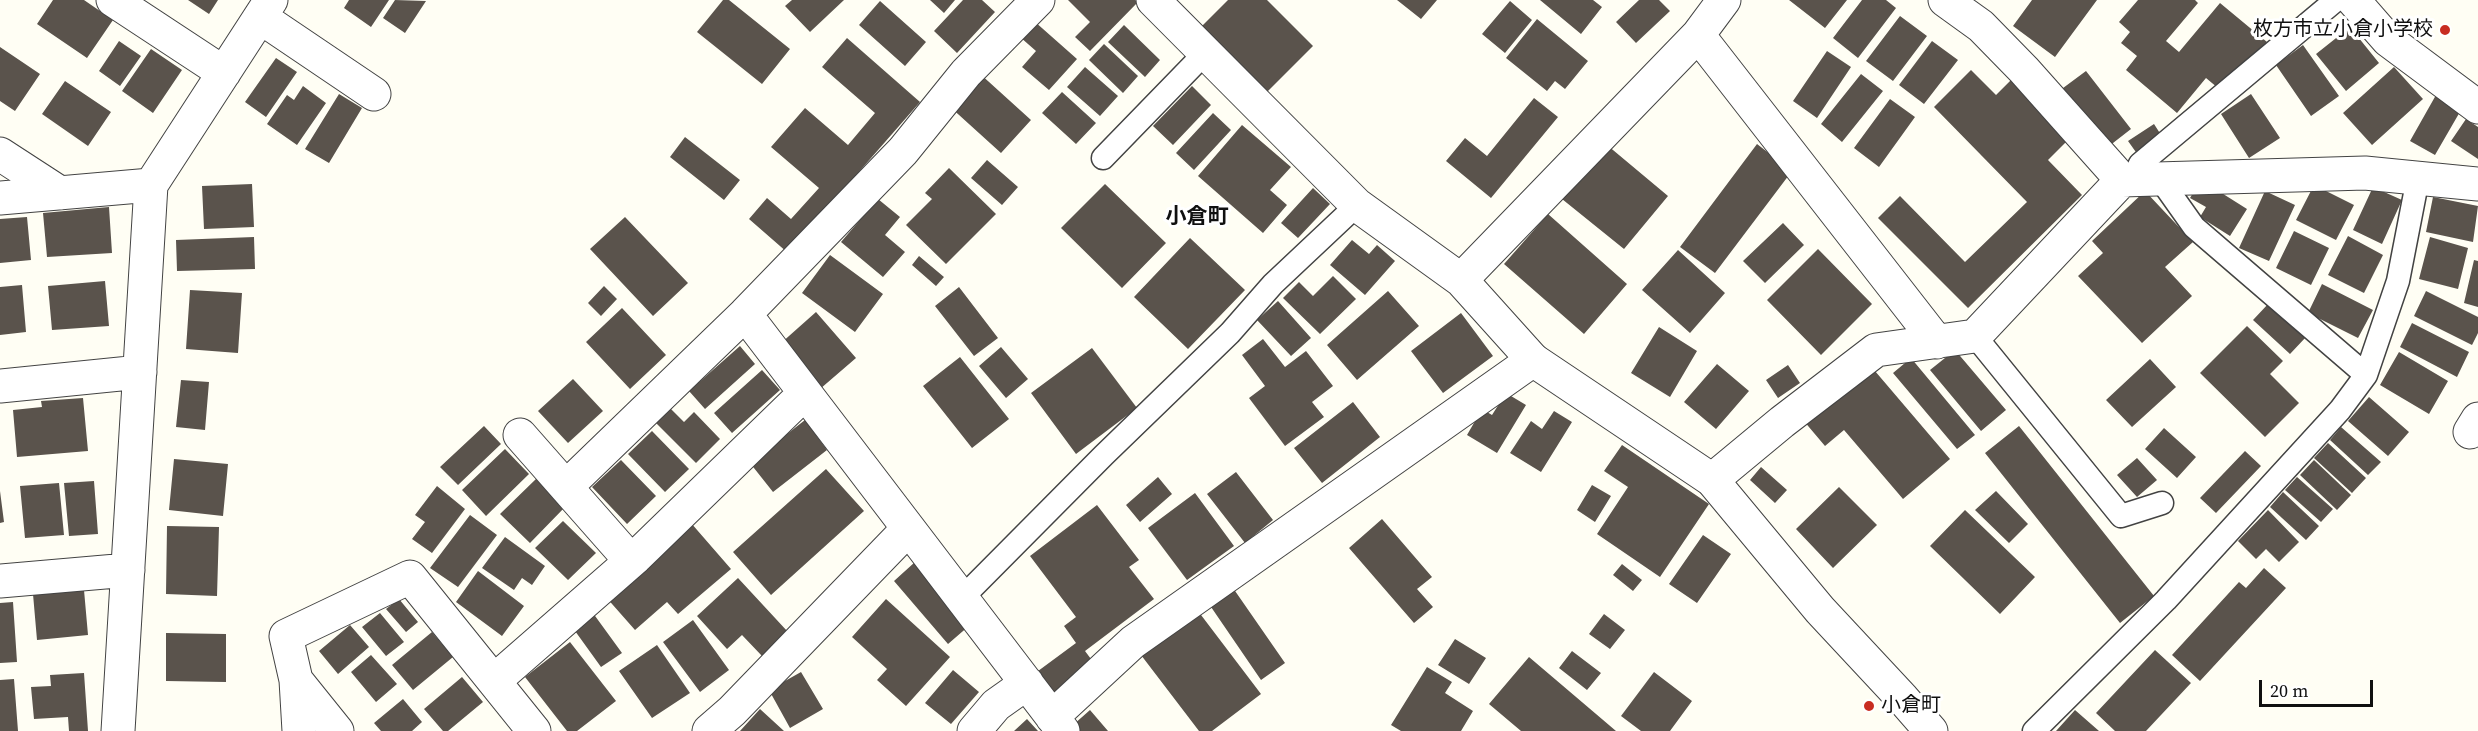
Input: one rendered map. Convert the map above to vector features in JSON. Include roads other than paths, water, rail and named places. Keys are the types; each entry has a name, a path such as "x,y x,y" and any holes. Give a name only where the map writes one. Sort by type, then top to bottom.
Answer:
{"street":[{"path":"113,0 224,73"},
{"path":"566,487 745,314 903,151 966,72 1038,0"},
{"path":"1153,0 1357,205 1461,280 1533,360 1713,480 1820,610 1931,731"},
{"path":"1461,280 1698,35 1724,0"},
{"path":"1945,0 1981,26 2138,179"},
{"path":"2353,0 2388,40 2478,107"},
{"path":"118,731 151,185 266,9 374,94"},
{"path":"1698,35 1937,342"},
{"path":"0,154 60,193"},
{"path":"1713,480 1782,422 1876,350 1975,336 2138,179 2365,174 2478,184"},
{"path":"0,198 151,185"},
{"path":"745,314 1058,724 1133,642 1533,360"},
{"path":"0,386 140,372"},
{"path":"494,681 631,561 805,393"},
{"path":"520,435 631,561"},
{"path":"709,731 732,711 908,529"},
{"path":"0,581 128,570"},
{"path":"298,731 296,680 286,636 410,577 534,731"},
{"path":"296,680 337,731"},
{"path":"974,731 996,705 1027,683"}],"lane":[{"path":"2336,0 2140,164 2138,179 2366,375"},
{"path":"1103,158 1204,53"},
{"path":"2034,731 2166,600 2340,410 2366,375 2398,281 2418,178"},
{"path":"961,599 1104,455 1230,333 1273,284 1357,205"},
{"path":"1975,336 2121,516 2162,503"}],"place":[{"name":"枚方市立小倉小学校","path":"2445,30"},
{"name":"小倉町","path":"1869,706"}],"district":[{"name":"小倉町","path":"1197,218"}]}
